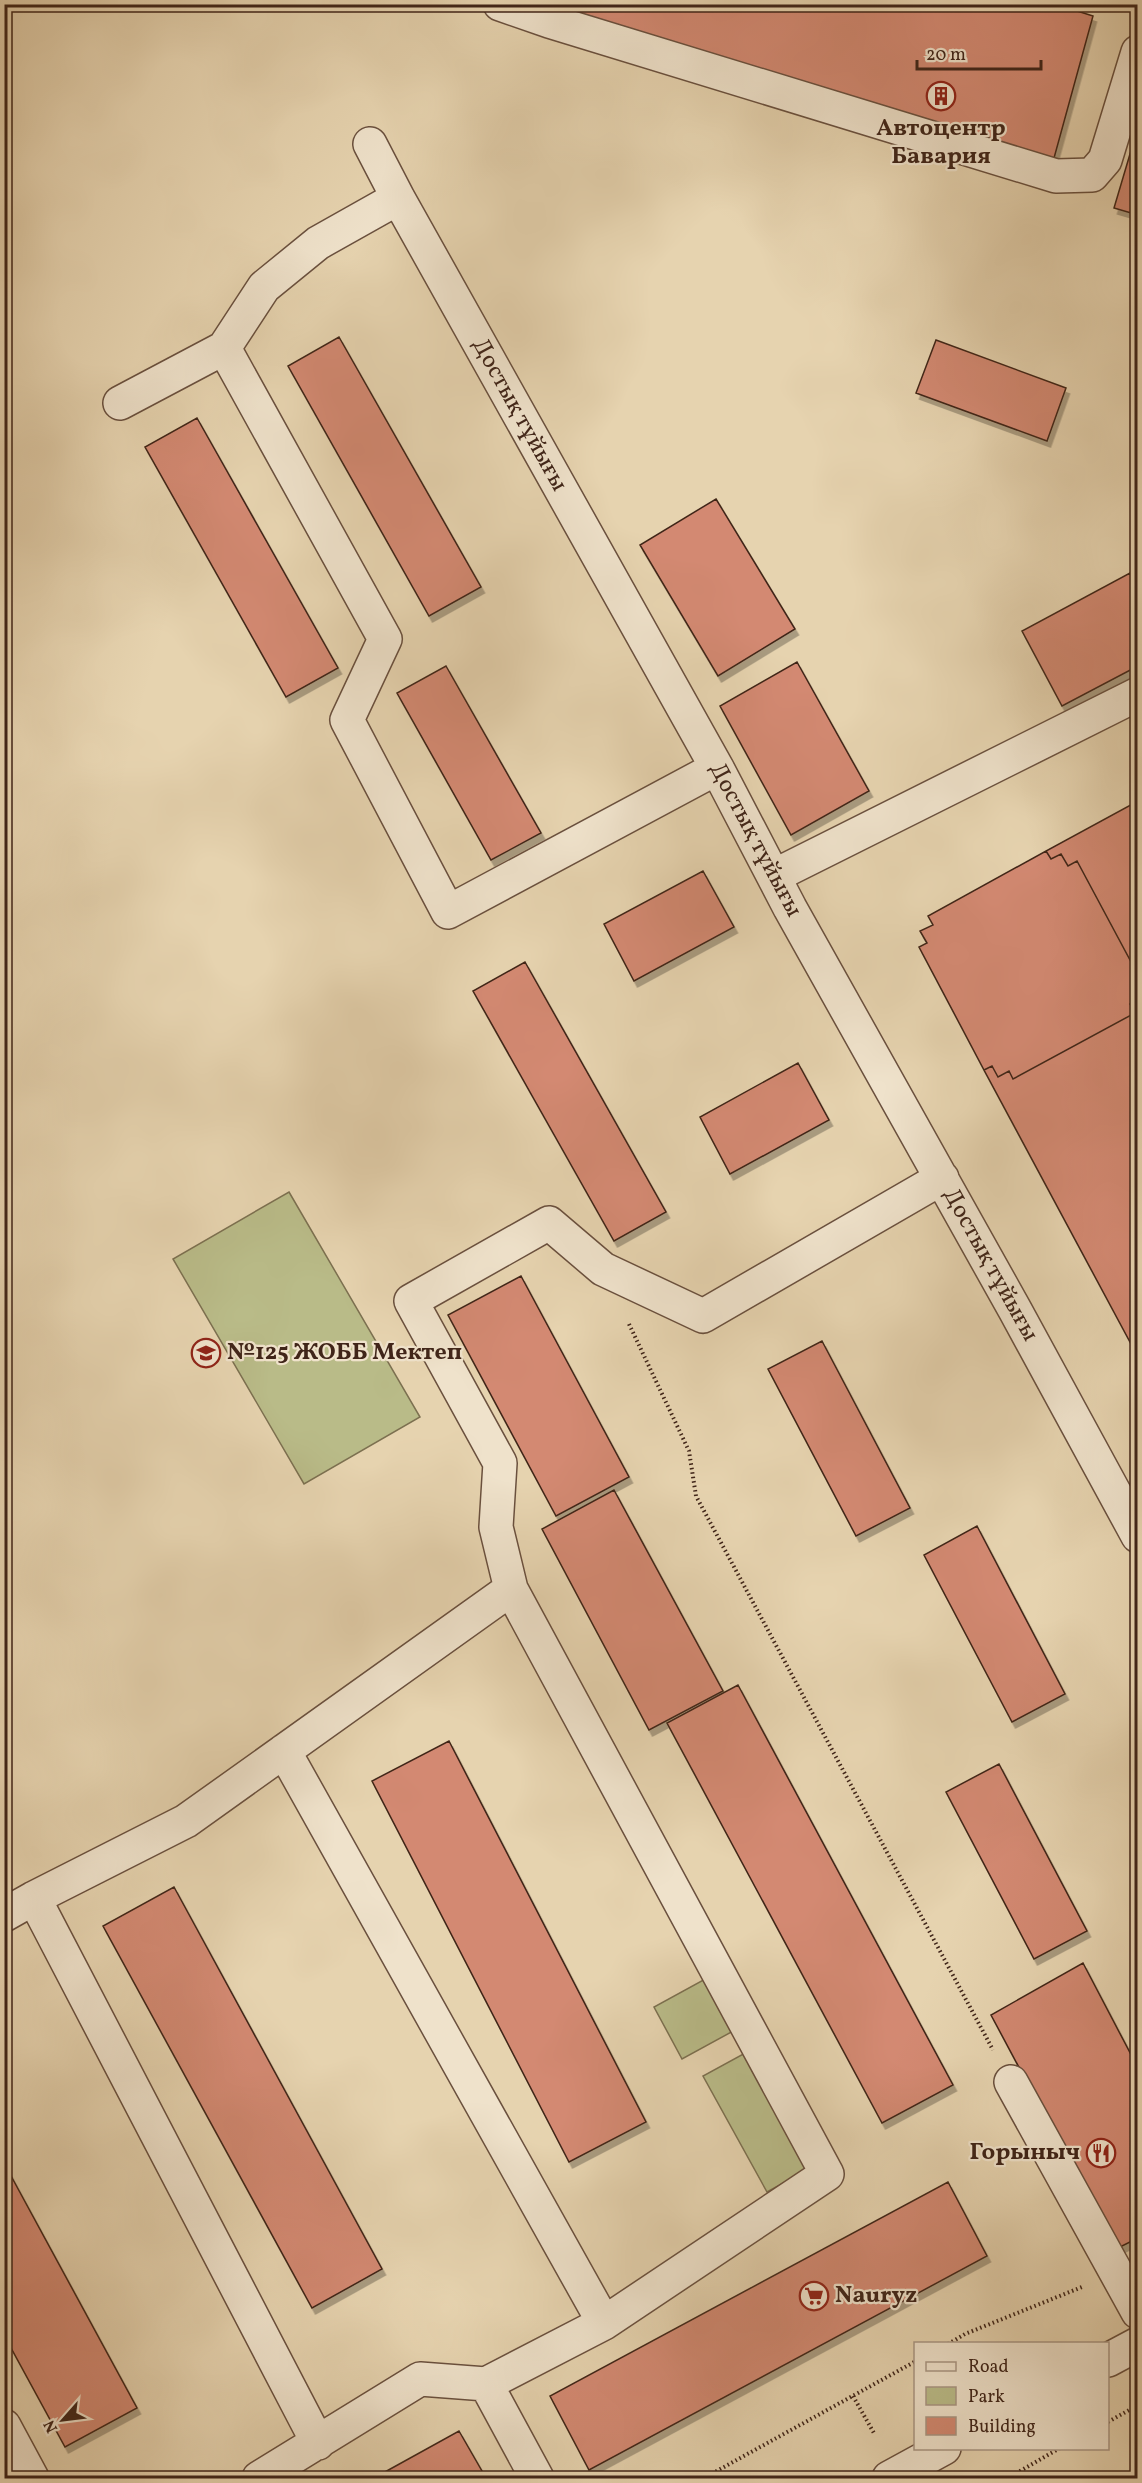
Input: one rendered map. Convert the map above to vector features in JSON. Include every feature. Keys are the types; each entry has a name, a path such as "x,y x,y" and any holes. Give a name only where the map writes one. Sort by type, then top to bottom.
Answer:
{"street":[{"path":"500,4 551,13 1056,176 1092,176 1105,160 1137,52"},
{"name":"Достық тұйығы","path":"370,144 717,768 774,876 1137,1536"},
{"path":"120,403 224,348 264,287 318,243 398,198"},
{"path":"224,348 385,639 346,720 448,912 717,768"},
{"path":"774,876 1137,694"},
{"path":"259,2478 420,2379 486,2384 604,2324 827,2174 511,1589 496,1527 500,1463 411,1301 549,1223 603,1269 703,1316 942,1178"},
{"path":"4,1915 186,1821 511,1589"},
{"path":"284,1751 604,2324"},
{"path":"34,1898 318,2443"},
{"path":"1011,2082 1137,2313"},
{"path":"1109,2359 1137,2344"},
{"path":"486,2384 537,2478"},
{"path":"4,2426 33,2478"},
{"path":"889,2478 940,2450"}],"path":[{"path":"629,1322 689,1451 696,1496 1011,2082"},
{"path":"950,2342 1082,2287"},
{"path":"704,2478 914,2362"},
{"path":"853,2396 875,2435"},
{"path":"1109,2421 1137,2405"},
{"path":"1008,2478 1057,2450"}],"green space":[{"path":"289,1192 420,1417 304,1484 173,1259"},
{"path":"718,1972 746,2024 682,2059 654,2007"},
{"path":"758,2046 822,2162 767,2192 703,2076"}],"building":[{"name":"Автоцентр Бавария","path":"573,4 1055,4 1093,16 1051,169 568,24"},
{"path":"1138,127 1138,215 1114,208"},
{"path":"339,337 481,587 429,616 288,366"},
{"path":"936,340 1066,388 1047,441 916,393"},
{"path":"197,418 338,668 286,697 145,447"},
{"path":"716,499 795,629 718,676 640,545"},
{"path":"1130,573 1138,588 1138,666 1062,706 1022,631"},
{"path":"797,662 869,791 791,835 720,706"},
{"path":"446,666 541,833 491,860 397,693"},
{"path":"1138,801 1138,975 1077,861 1068,866 1061,854 1051,859 1046,851"},
{"path":"1046,851 1051,859 1061,854 1068,866 1077,861 1138,975 1138,985 1132,988 1138,1000 1130,1004 1135,1013 1013,1079 1009,1071 998,1077 992,1066 984,1070 919,947 927,943 920,931 933,925 928,916"},
{"path":"703,871 734,927 634,981 604,924"},
{"path":"525,962 666,1212 614,1241 473,991"},
{"path":"1138,1000 1138,1357 984,1070 992,1066 998,1077 1009,1071 1013,1079 1135,1013 1130,1004"},
{"path":"798,1063 829,1120 730,1174 700,1117"},
{"path":"521,1276 629,1477 556,1516 448,1315"},
{"path":"822,1341 910,1508 856,1536 768,1369"},
{"path":"614,1490 723,1691 649,1730 542,1529"},
{"path":"977,1526 1065,1694 1012,1722 924,1555"},
{"path":"738,1685 953,2085 882,2123 667,1723"},
{"path":"449,1741 646,2122 569,2162 372,1781"},
{"path":"999,1764 1087,1931 1034,1959 946,1792"},
{"path":"174,1887 382,2269 312,2308 103,1926"},
{"name":"Горыныч","path":"1083,1963 1138,2068 1138,2238 1116,2249 991,2015"},
{"path":"4,2163 137,2408 65,2447 4,2335"},
{"path":"948,2182 987,2256 589,2470 550,2396"},
{"path":"459,2431 486,2478 374,2478"}],"place":[{"name":"Автоцентр Бавария","path":"941,96"},
{"name":"№125 ЖОББ Мектеп","path":"206,1353"},
{"name":"Горыныч","path":"1101,2153"},
{"name":"Nauryz","path":"814,2296"}]}
